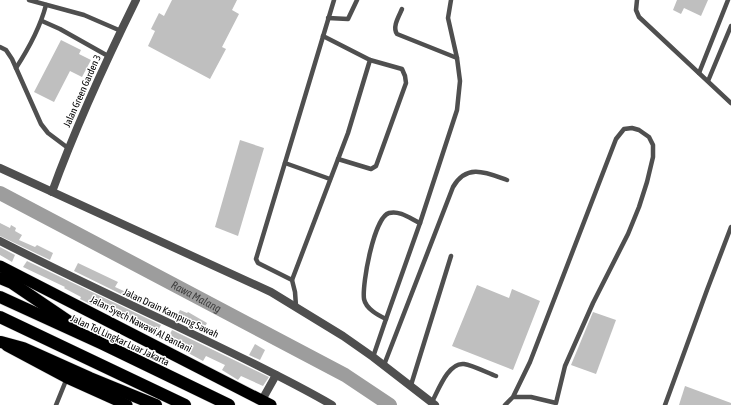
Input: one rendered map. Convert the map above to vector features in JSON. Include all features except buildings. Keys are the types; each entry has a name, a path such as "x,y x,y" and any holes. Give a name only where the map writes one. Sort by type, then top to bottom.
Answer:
{"highway":[{"name":"Jalan Syech Nawawi Al Bantani","path":"0,266 266,403"},
{"path":"0,278 12,283 102,344"},
{"name":"Jalan Tol Lingkar Luar Jakarta","path":"0,297 229,405"},
{"path":"0,317 185,405"},
{"path":"1,342 16,345 156,405"},
{"path":"1,342 67,378 127,405"}],"street":[{"name":"Jalan Green Garden 3","path":"52,192 68,148 108,56 136,0"},
{"path":"0,168 265,289 296,306 374,357 433,404"},
{"name":"Jalan Drain Kampung Sawah","path":"0,241 276,375 332,405"},
{"path":"266,403 276,375"}],"lane":[{"path":"29,0 84,16 121,31"},
{"path":"292,280 258,263 256,259 334,0"},
{"path":"328,18 348,20 357,0"},
{"path":"374,357 457,110 460,81 457,58 448,18 451,0"},
{"path":"637,0 636,10 639,17 731,103"},
{"path":"699,73 728,0"},
{"path":"16,68 26,53 42,21 46,6"},
{"path":"402,9 394,28 396,34 457,58"},
{"path":"42,21 60,29 108,56"},
{"path":"708,81 731,26"},
{"path":"323,36 370,60 402,69 406,76 406,83 376,166 372,169 338,159"},
{"path":"0,47 6,50 12,58 19,77 41,124 48,133 68,148"},
{"path":"296,306 292,280 348,133 370,60"},
{"path":"505,405 513,397 530,362 616,139 624,129 632,128 639,130 649,137 653,145 653,157 647,182 628,234 593,303 565,366 556,404 531,397 513,397"},
{"path":"285,163 330,179"},
{"path":"384,365 457,180 464,175 475,171 507,180"},
{"path":"386,319 369,308 364,300 366,272 377,230 382,218 388,213 399,212 420,223"},
{"path":"665,405 731,227"},
{"path":"410,385 451,256"},
{"path":"433,404 447,374 454,366 463,364 496,376"},
{"path":"56,405 67,378"}],"waterway":[{"name":"Rawa Malang","path":"0,193 345,375 390,405"}]}
